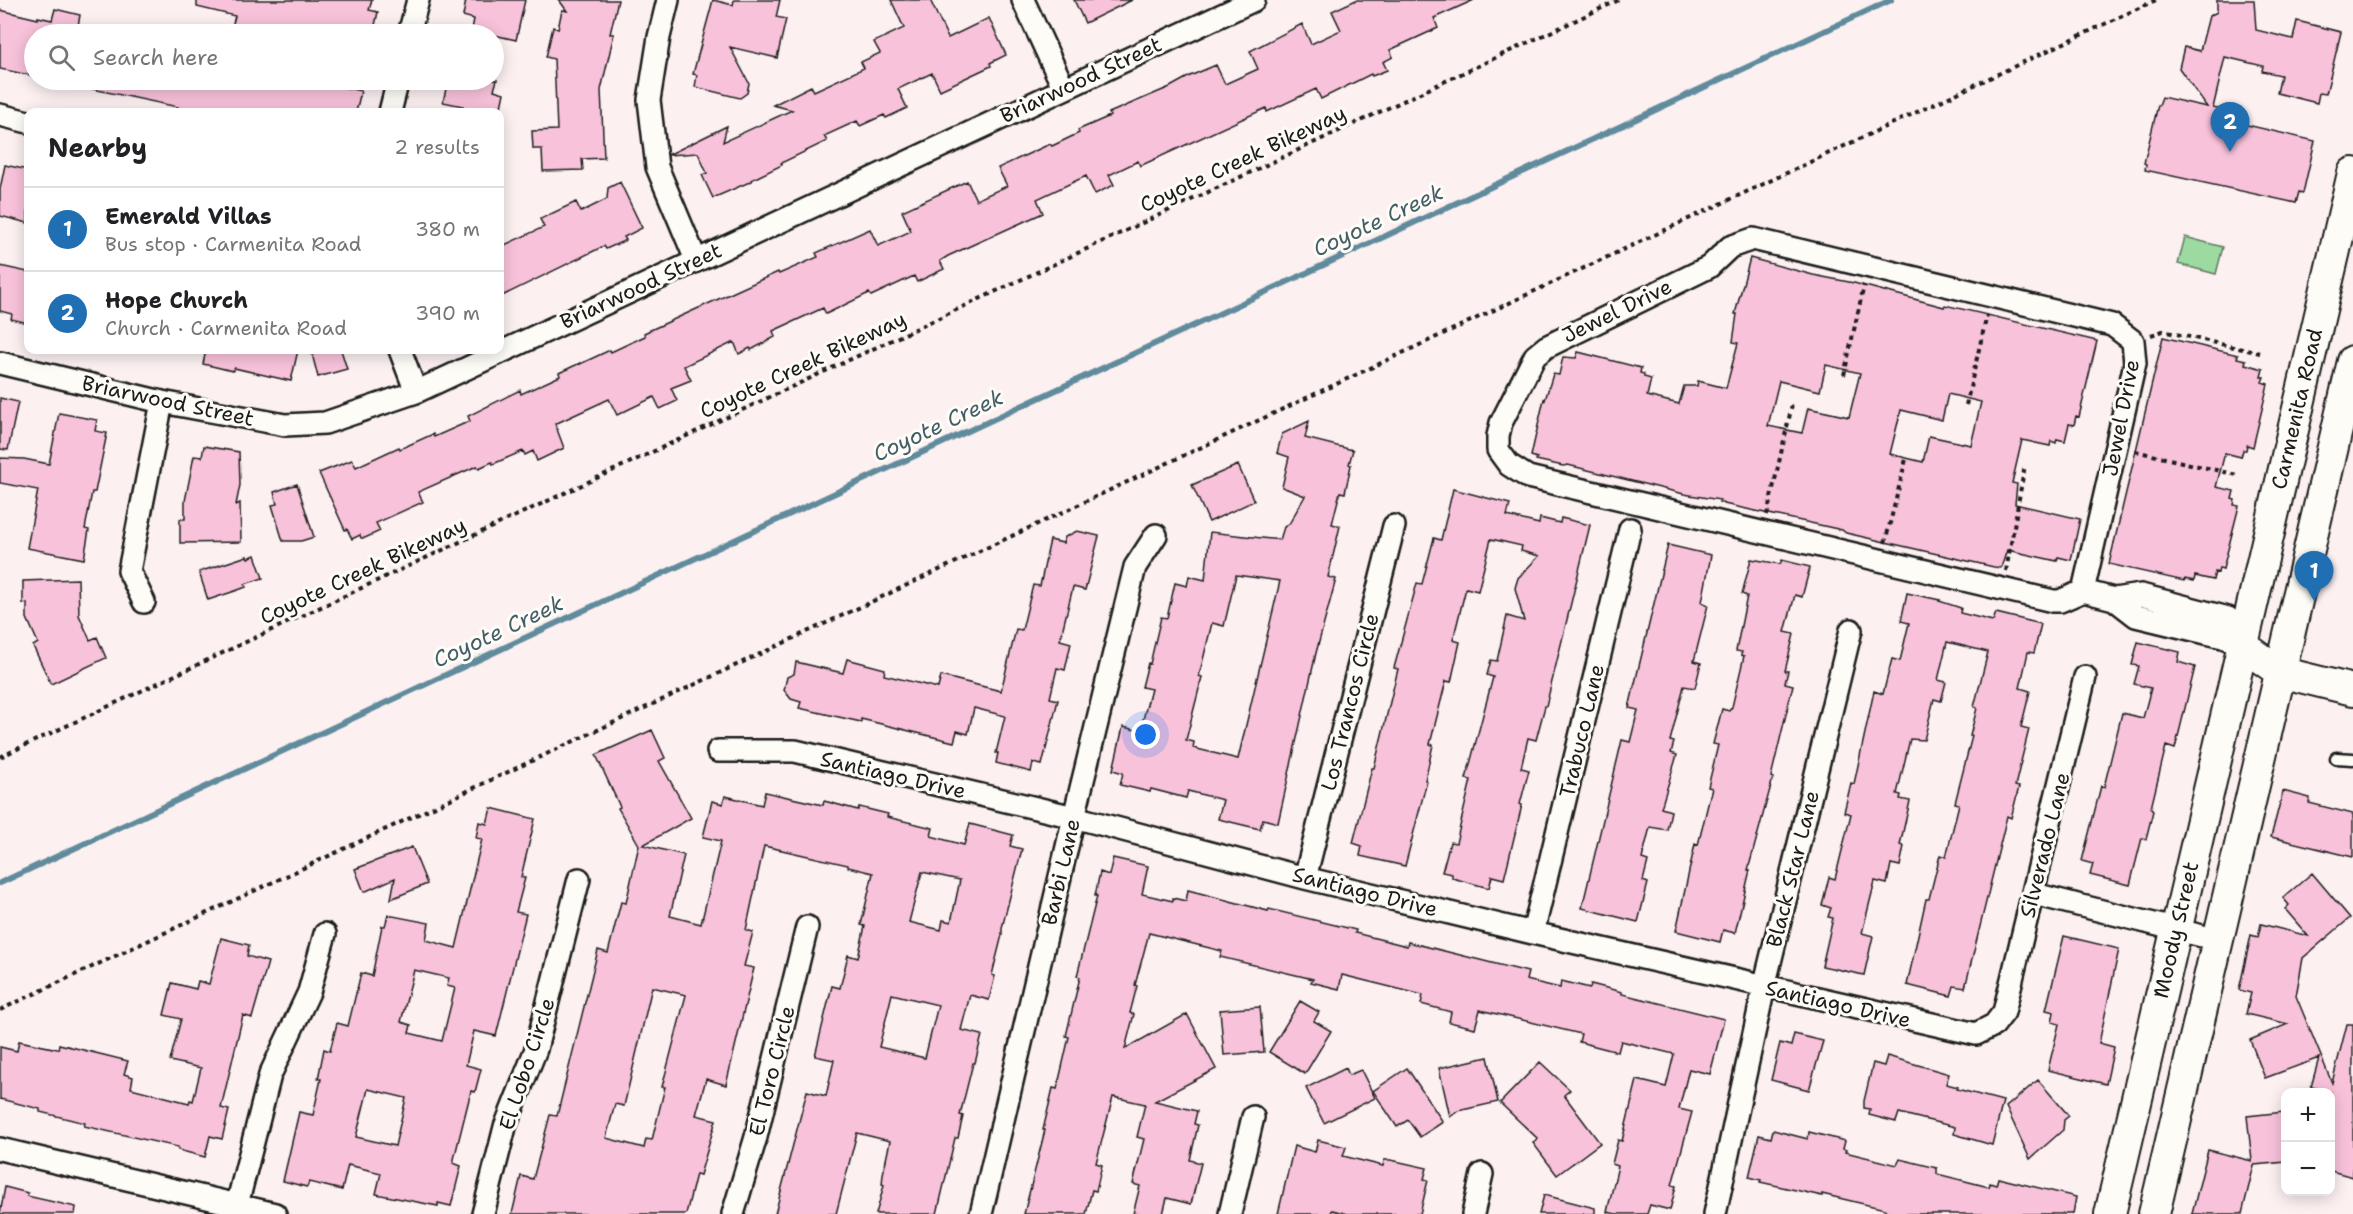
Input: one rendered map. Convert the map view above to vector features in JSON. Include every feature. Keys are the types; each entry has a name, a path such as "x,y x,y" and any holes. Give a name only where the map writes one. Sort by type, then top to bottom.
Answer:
{"main road":[{"name":"Carmenita Road","path":"2242,645 2353,173"},
{"name":"Carmenita Road","path":"2280,672 2353,361"},
{"path":"2242,645 2280,672 2353,690"},
{"name":"Moody Street","path":"2110,1214 2242,645"},
{"name":"Moody Street","path":"2154,1214 2280,672"}],"street":[{"path":"412,24 418,0"},
{"path":"668,0 659,37 649,100 657,167 696,260"},
{"path":"1023,0 1064,89"},
{"name":"Briarwood Street","path":"504,351 1254,0"},
{"path":"391,108 396,90"},
{"path":"0,115 24,121"},
{"name":"Jewel Drive","path":"1753,239 1992,295 2112,325 2133,341 2135,363 2083,591 2056,602 1528,477 1509,465 1498,450 1501,423 1535,356 1557,339 1709,267 1730,247 1741,241 1753,239"},
{"path":"402,354 416,392"},
{"name":"Briarwood Street","path":"0,363 162,402 285,425 325,423 416,392 497,354"},
{"path":"144,602 129,571 162,402"},
{"name":"Los Trancos Circle","path":"1305,878 1394,526"},
{"name":"Trabuco Lane","path":"1533,933 1630,529"},
{"name":"Barbi Lane","path":"981,1214 1135,567 1156,535"},
{"path":"2083,591 2114,599 2141,595 2228,618 2242,645"},
{"name":"Black Star Lane","path":"1715,1214 1764,987 1851,630"},
{"name":"Silverado Lane","path":"2004,1012 2085,677"},
{"name":"Santiago Drive","path":"718,751 795,751 1074,817 1305,878 1533,933 1966,1033 1977,1034 1986,1031 1994,1026 2004,1012"},
{"name":"El Lobo Circle","path":"483,1214 506,1127 536,1049 579,879"},
{"path":"2034,894 2218,940"},
{"name":"El Toro Circle","path":"733,1214 756,1137 807,927"},
{"path":"237,1205 270,1076 309,992 325,933"},
{"path":"1230,1214 1253,1117"},
{"path":"0,1149 275,1214"},
{"path":"1473,1214 1482,1174"}],"lane":[{"path":"2336,758 2353,759"}],"path":[{"name":"Coyote Creek Bikeway","path":"0,757 1619,0"},
{"path":"0,1010 2156,0"},
{"path":"1844,375 1868,265"},
{"path":"1966,405 1992,295"},
{"path":"2133,341 2163,331 2260,353"},
{"path":"1763,533 1792,405"},
{"path":"2117,446 2237,475"},
{"path":"1880,561 1906,459"},
{"path":"2003,590 2025,465"}],"green space":[{"path":"2185,237 2223,247 2216,274 2178,264"}],"building":[{"path":"197,0 372,0 369,10 378,12 375,24 233,24 235,16 197,7"},
{"path":"466,0 525,0 516,40 504,37 504,24 473,24 474,19 463,16"},
{"path":"559,0 618,0 610,34 614,34 601,90 604,158 582,159 583,170 543,171 542,149 533,149 532,131 557,130 554,59 546,57 553,27 558,29 562,10 567,11"},
{"path":"713,0 733,5 734,0 780,0 776,17 786,19 777,58 730,47 749,83 747,93 740,98 695,87 697,75 693,74"},
{"path":"891,0 930,0 948,38 989,18 1006,55 990,63 991,66 940,90 932,73 898,89 907,108 886,118 884,115 860,126 857,121 824,136 827,141 781,163 782,165 752,181 713,198 702,175 707,173 698,153 668,155 727,126 723,142 792,110 773,105 811,86 814,91 864,68 861,62 880,53 874,42 904,28"},
{"path":"1074,0 1132,0 1085,23"},
{"path":"1356,0 1474,0 1434,18 1438,28 1390,50 1393,57 1383,62 1387,70 1372,76 1371,74 1321,99 1316,89 1267,112 1266,108 1140,166 1138,161 1109,175 1114,185 1095,194 1086,176 1037,199 1043,213 948,256 940,261 944,269 917,282 914,276 871,296 869,293 826,314 823,308 773,331 775,337 751,350 750,348 739,354 734,342 684,366 691,380 671,388 677,401 660,409 654,397 617,415 609,399 555,424 564,448 537,461 533,451 525,455 523,451 493,464 492,462 479,468 477,466 418,492 423,502 376,523 380,531 365,538 361,538 360,535 352,539 347,529 345,530 319,473 352,460 356,467 399,447 400,449 433,434 434,437 470,421 468,416 520,390 521,394 560,376 559,373 580,363 645,336 644,333 778,272 779,274 818,257 816,253 870,229 878,246 911,231 902,211 967,181 976,200 1007,186 998,168 1050,144 1052,146 1079,133 1078,130 1110,116 1109,113 1216,65 1225,84 1258,69 1250,51 1302,24 1311,44 1341,30 1332,11"},
{"path":"2217,0 2254,0 2256,30 2293,39 2297,21 2341,32 2326,94 2319,93 2317,103 2277,93 2281,75 2262,71 2263,66 2225,57 2213,108 2231,112 2230,121 2315,141 2303,193 2299,192 2296,203 2145,170 2146,164 2144,163 2162,97 2207,107 2179,68 2184,47 2200,51 2209,16 2217,12"},
{"path":"55,9 80,15 78,24 24,24 24,74 0,69 0,10 52,20"},
{"path":"97,90 361,91 357,108 178,107"},
{"path":"446,90 494,90 504,93 501,108 462,108 463,106 443,102"},
{"path":"5,165 24,169 24,222 0,216 0,189"},
{"path":"620,182 642,228 624,237 626,240 606,249 604,246 504,295 504,245 544,227 540,219 576,202 581,212 607,199 608,188"},
{"path":"1750,258 1944,307 1945,305 2097,341 2079,417 2076,416 2074,425 2069,424 2065,441 2057,439 2056,443 2051,441 2050,446 2022,440 2012,483 2017,484 2015,504 2080,519 2071,560 2058,557 2057,561 2007,550 2001,568 1994,567 1724,504 1719,502 1720,500 1684,494 1568,465 1536,460 1537,458 1531,456 1544,399 1553,374 1559,375 1563,357 1576,358 1578,352 1641,368 1640,373 1651,379 1647,396 1679,404 1684,386 1697,386 1698,381 1726,388 1738,343 1733,342 1737,314 1735,314","holes":["1826,365 1860,373 1849,417 1808,408 1802,433 1768,426 1779,381 1820,391","1948,394 1981,402 1971,445 1929,436 1923,462 1890,454 1901,410 1942,420"]},
{"path":"0,266 24,271 24,322 11,319 12,314 0,311"},
{"path":"2163,337 2238,355 2237,358 2246,360 2245,364 2263,369 2262,382 2268,384 2253,447 2247,445 2241,457 2225,453 2216,487 2234,491 2232,499 2235,500 2234,505 2239,506 2223,569 2219,568 2218,573 2215,572 2213,580 2195,576 2194,581 2185,579 2184,581 2109,564"},
{"path":"205,354 297,354 291,381 234,368 233,371 203,364"},
{"path":"312,354 342,354 347,369 318,377"},
{"path":"0,398 18,402 8,450 0,449"},
{"path":"59,413 97,420 95,431 107,433 85,529 89,530 84,559 27,548 38,490 0,483 0,458 24,459 49,464"},
{"path":"1309,421 1305,438 1353,450 1345,493 1340,492 1332,524 1340,526 1328,577 1336,579 1316,653 1278,823 1263,819 1260,829 1218,819 1223,800 1188,791 1186,798 1151,789 1150,792 1120,785 1123,773 1113,770 1123,727 1140,731 1151,689 1142,687 1161,617 1167,618 1175,583 1187,586 1189,576 1205,580 1210,532 1280,540 1284,527 1289,524 1305,496 1282,487 1289,457 1277,453 1282,434","holes":["1236,575 1280,581 1238,759 1193,748 1194,742 1186,740 1202,677 1199,676 1212,623 1224,626"]},
{"path":"204,446 239,452 240,485 236,505 240,503 241,542 180,543 180,519 185,519 185,501 194,456 202,457"},
{"path":"1238,465 1254,501 1209,522 1192,485"},
{"path":"297,484 314,537 301,541 283,541 272,505 277,504 274,492"},
{"path":"1453,489 1510,504 1507,516 1539,524 1540,518 1560,523 1561,518 1590,525 1546,706 1536,740 1528,738 1521,768 1529,770 1504,879 1492,876 1489,888 1452,878 1452,874 1442,872 1450,842 1456,843 1471,780 1466,779 1493,677 1487,675 1491,660 1497,661 1507,616 1524,621 1515,588 1518,578 1539,556 1521,551 1522,546 1491,539 1478,591 1466,588 1453,640 1460,642 1451,682 1446,681 1430,744 1433,745 1425,780 1427,781 1405,866 1360,856 1362,846 1353,843 1372,768 1374,768 1398,669 1394,668 1417,583 1422,584 1434,538 1441,540"},
{"path":"1077,531 1099,536 1085,590 1073,587 1060,640 1071,643 1065,670 1057,668 1050,698 1058,700 1042,765 1033,763 1031,772 996,763 998,753 996,753 1005,716 974,708 968,734 957,731 954,742 861,719 861,722 799,708 801,702 791,699 784,690 787,677 794,674 796,662 843,673 847,659 885,669 884,675 938,688 941,676 1001,691 1016,629 1022,630 1033,585 1040,586 1050,540 1063,543 1065,537"},
{"path":"1668,545 1711,555 1702,602 1708,605 1694,661 1701,663 1695,688 1684,686 1670,741 1674,742 1671,753 1677,755 1661,808 1671,811 1667,830 1650,827 1642,859 1648,861 1643,881 1648,883 1638,922 1582,908 1622,740 1630,742 1638,710 1629,708"},
{"path":"255,555 263,578 245,584 246,587 208,600 199,572"},
{"path":"1751,559 1780,564 1782,560 1810,567 1802,597 1795,595 1785,632 1794,634 1785,671 1788,671 1785,683 1793,685 1771,777 1773,778 1748,870 1750,870 1735,933 1723,930 1720,942 1676,931 1695,844 1698,845 1712,788 1708,787 1718,745 1713,744 1722,709 1729,711 1732,707 1744,656 1741,655 1742,652 1736,651 1747,596 1742,594"},
{"path":"78,579 79,615 90,640 97,637 106,658 51,684 33,646 38,643 27,618 27,603 23,604 23,581"},
{"path":"1907,593 1940,600 1961,608 1960,613 1993,621 1996,613 2041,624 2034,653 2028,652 2020,688 2030,691 2021,727 2029,729 2015,786 2019,787 2011,818 2007,816 1965,988 1954,986 1951,996 1907,985 1926,899 1929,899 1940,855 1946,857 1959,804 1955,803 1972,736 1970,736 1977,708 1974,707 1988,652 1947,642 1938,680 1946,682 1941,701 1934,699 1924,740 1910,739 1897,794 1901,795 1900,799 1910,801 1900,845 1904,846 1900,866 1891,864 1887,884 1875,881 1862,933 1873,936 1864,975 1822,966 1833,918 1828,917 1831,908 1822,905 1829,877 1835,879 1851,814 1844,812 1851,783 1854,784 1874,691 1883,694 1892,659 1900,661 1909,623 1901,621"},
{"path":"2138,642 2180,652 2178,662 2195,667 2175,749 2166,746 2146,839 2142,838 2130,885 2090,875 2093,864 2082,861 2101,786 2104,787 2122,713 2143,718 2151,688 2134,684 2139,666 2132,665"},
{"path":"652,730 665,758 659,761 691,818 643,845 684,855 670,916 701,924 721,841 703,837 712,801 723,804 725,796 762,805 765,792 823,805 824,801 858,810 859,807 888,814 887,817 933,828 931,836 964,845 970,824 1013,835 1010,846 1022,849 1002,928 989,1000 970,995 961,1030 982,1035 975,1063 973,1063 960,1115 963,1116 958,1138 955,1138 937,1214 876,1214 884,1185 882,1184 883,1174 890,1141 857,1133 836,1214 775,1214 807,1091 826,1096 834,1060 815,1056 832,986 840,988 848,955 858,958 865,926 861,925 873,873 764,846 746,930 753,932 744,966 754,968 726,1085 706,1079 696,1115 716,1120 700,1175 696,1174 686,1214 512,1214 521,1176 533,1179 550,1115 557,1116 598,950 608,953 621,902 626,903 639,845 618,808 620,807 596,755","holes":["922,872 960,880 951,922 943,920 941,930 909,922","652,987 686,995 662,1087 665,1087 652,1140 646,1139 644,1148 606,1138 615,1104 624,1106","892,994 938,1005 925,1058 879,1047"]},
{"path":"2283,791 2310,798 2309,803 2353,814 2353,857 2271,837"},
{"path":"491,808 535,819 521,877 525,878 516,912 526,914 496,1036 474,1031 466,1065 481,1069 475,1092 471,1091 453,1163 461,1166 451,1206 438,1203 438,1206 376,1194 381,1173 348,1165 342,1190 309,1182 307,1187 283,1181 299,1112 313,1115 321,1079 318,1079 324,1049 330,1051 337,1023 348,1026 361,973 372,976 382,926 385,926 388,915 429,923 426,940 456,948 482,839 476,838 479,822 487,824","holes":["414,970 449,978 447,986 455,988 442,1041 409,1033 411,1025 401,1022","368,1089 406,1098 395,1146 356,1137"]},
{"path":"412,847 427,884 391,899 395,878 364,892 355,869"},
{"path":"1113,858 1148,866 1142,894 1173,901 1173,898 1186,901 1188,890 1268,911 1269,909 1356,930 1355,933 1407,946 1408,942 1528,972 1526,980 1560,988 1561,981 1590,988 1591,984 1724,1019 1710,1074 1689,1069 1679,1109 1692,1112 1672,1185 1676,1186 1670,1210 1650,1205 1647,1214 1607,1212 1618,1166 1612,1164 1618,1140 1622,1141 1637,1080 1666,1087 1674,1054 1621,1041 1618,1052 1579,1042 1581,1034 1480,1010 1475,1028 1449,1022 1451,1012 1421,1004 1423,995 1342,975 1339,989 1311,982 1313,979 1220,957 1222,951 1149,933 1135,985 1137,986 1130,1013 1134,1014 1125,1049 1187,1014 1216,1069 1155,1101 1197,1111 1194,1124 1198,1125 1190,1160 1201,1163 1191,1204 1167,1198 1163,1214 1133,1214 1140,1186 1133,1184 1144,1139 1137,1137 1145,1104 1113,1097 1096,1163 1102,1165 1096,1191 1092,1190 1086,1214 1024,1214 1053,1088 1057,1089 1069,1037 1066,1036 1080,977 1077,976 1097,896 1095,896 1100,872 1109,875"},
{"path":"2312,873 2350,918 2303,958 2296,996 2332,1083 2347,1024 2353,1024 2353,1177 2335,1172 2335,1088 2311,1087 2319,1058 2265,1078 2250,1040 2288,1024 2246,1014 2251,993 2239,990 2251,935 2258,937 2261,924 2308,936 2285,909 2289,905 2283,898"},
{"path":"2064,936 2119,949 2099,1043 2114,1047 2106,1084 2048,1070 2059,1024 2052,1022 2054,1012 2046,1010"},
{"path":"221,938 249,945 247,956 268,962 252,1018 243,1015 221,1108 229,1110 222,1139 210,1136 205,1157 178,1150 178,1147 84,1126 85,1123 0,1099 0,1047 17,1051 19,1041 58,1049 59,1044 128,1061 124,1074 133,1077 131,1088 189,1103 190,1100 193,1101 201,1068 170,1061 181,1019 164,1015 172,983 196,989 198,981 209,984"},
{"path":"1300,1001 1319,1012 1314,1021 1331,1031 1305,1074 1269,1052"},
{"path":"1260,1007 1264,1052 1224,1055 1220,1010"},
{"path":"1794,1034 1823,1041 1809,1090 1771,1080 1780,1043 1791,1046"},
{"path":"1887,1056 1949,1074 1946,1084 2003,1101 1992,1145 1954,1134 1955,1127 1899,1113 1896,1122 1869,1115 1870,1109 1864,1108 1864,1101 1873,1063 1884,1066"},
{"path":"1488,1057 1498,1102 1458,1111 1450,1117 1439,1068"},
{"path":"1540,1062 1570,1090 1564,1095 1600,1143 1557,1175 1533,1143 1538,1139 1500,1103"},
{"path":"1346,1068 1349,1075 1361,1070 1375,1098 1324,1123 1306,1088"},
{"path":"1407,1068 1443,1122 1420,1137 1408,1120 1397,1127 1373,1091"},
{"path":"2038,1080 2069,1116 2064,1120 2063,1130 2030,1159 2006,1107"},
{"path":"2281,1112 2281,1162 2254,1165 2242,1214 2192,1214 2208,1150 2252,1161 2247,1116"},
{"path":"1773,1130 1808,1139 1809,1132 1845,1141 1843,1149 1846,1150 1845,1152 1897,1165 1900,1159 1937,1168 1937,1174 1989,1187 1990,1183 1996,1185 1998,1178 2076,1197 2073,1214 1896,1214 1885,1211 1885,1209 1822,1194 1822,1196 1760,1182 1761,1180 1749,1177 1759,1135 1771,1138"},
{"path":"1318,1140 1346,1147 1343,1156 1383,1166 1384,1160 1391,1160 1427,1168 1424,1179 1428,1180 1420,1214 1348,1214 1332,1210 1331,1214 1278,1214 1294,1146 1315,1152"},
{"path":"5,1187 28,1193 27,1196 76,1207 75,1214 0,1214"},
{"path":"1544,1195 1595,1208 1595,1214 1539,1214"}],"waterway":[{"name":"Coyote Creek","path":"0,883 1891,0"}],"place":[{"name":"Hope Church","path":"2230,152"},
{"name":"Emerald Villas","path":"2314,601"}]}
